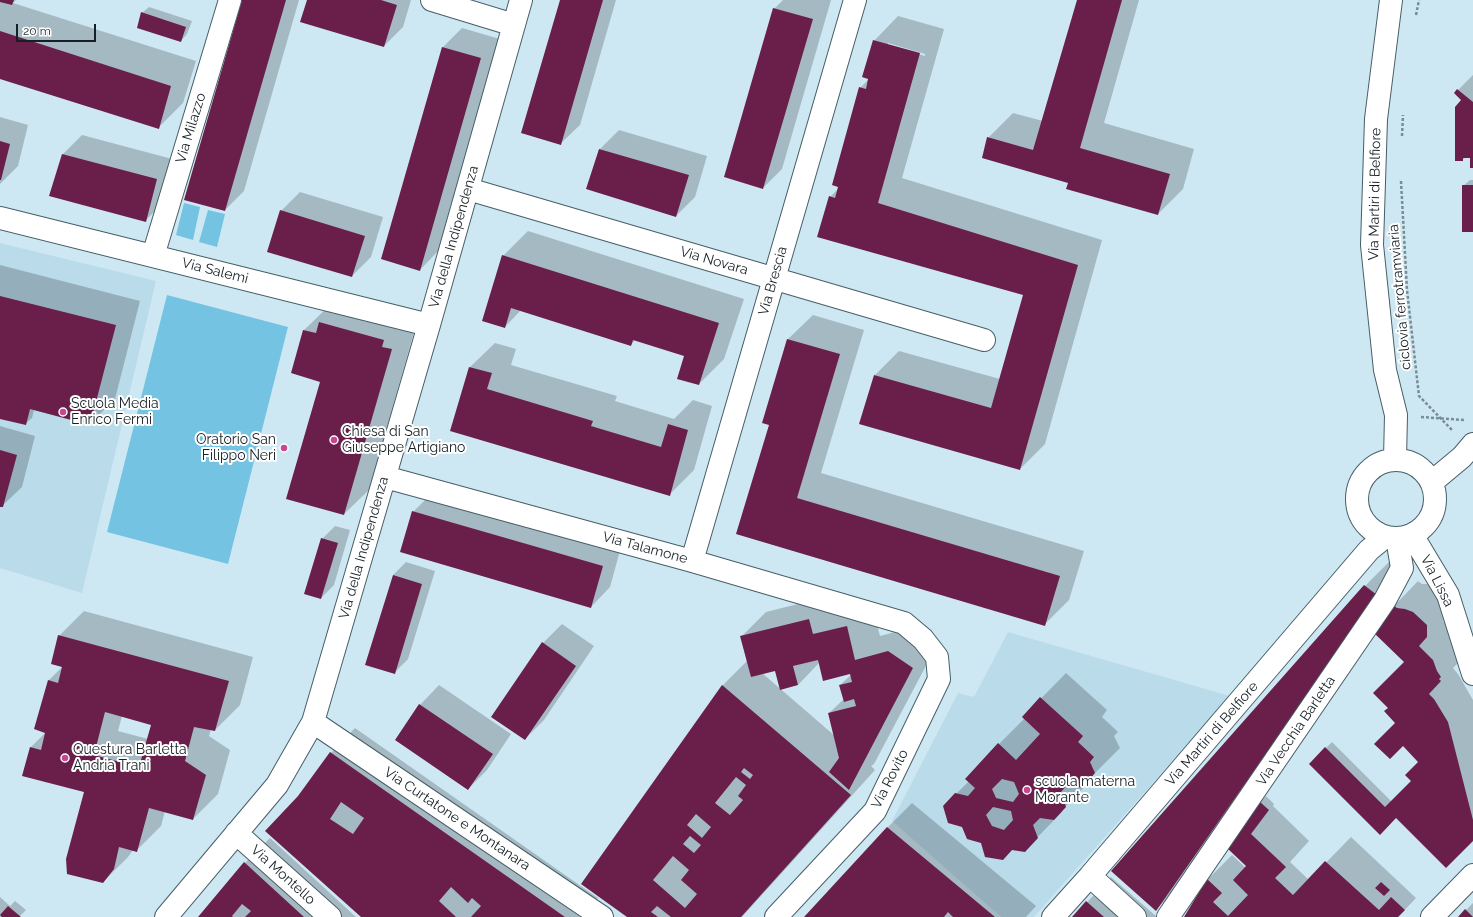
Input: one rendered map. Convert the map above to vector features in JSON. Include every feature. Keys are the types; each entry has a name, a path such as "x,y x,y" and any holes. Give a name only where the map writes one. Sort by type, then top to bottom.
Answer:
{"street":[{"name":"Via Milazzo","path":"153,256 230,0"},
{"path":"432,0 514,25"},
{"name":"Via della Indipendenza","path":"166,917 277,785 313,722 468,190 521,0"},
{"name":"Via Brescia","path":"692,561 855,0"},
{"name":"Via Martiri di Belfiore","path":"1391,0 1376,119 1372,245 1385,370 1396,415 1395,459"},
{"name":"Via Novara","path":"468,190 984,340"},
{"name":"Via Salemi","path":"0,218 429,325"},
{"path":"1432,482 1462,457 1471,446"},
{"path":"1395,459 1410,462 1423,470 1432,482 1435,498 1433,513 1425,525 1387,538 1369,527 1360,514 1357,500 1359,484 1367,471 1380,462 1395,459"},
{"name":"Via Talamone","path":"385,477 692,561 904,623"},
{"name":"Via Martiri di Belfiore","path":"1053,917 1387,538"},
{"name":"Via Lissa","path":"1387,538 1448,596 1473,674"},
{"name":"Via Vecchia Barletta","path":"1168,917 1385,600 1402,568 1387,538"},
{"name":"Via Rovito","path":"776,917 875,811 939,679 937,657 923,639 904,623"},
{"name":"Via Curtatone e Montanara","path":"313,722 602,917"},
{"name":"Via Montello","path":"236,833 330,917"},
{"path":"1432,917 1473,875"},
{"path":"1090,876 1135,917"}],"path":[{"path":"1416,16 1419,0"},
{"path":"1402,136 1404,114"},
{"name":"ciclovia ferrotramviaria","path":"1400,174 1407,290 1419,396 1471,446"},
{"path":"1396,415 1466,420"}],"shaded area":[{"path":"184,203 200,207 193,240 176,235"},
{"path":"208,210 225,214 217,247 199,242"},
{"name":"Scuola Media Enrico Fermi","path":"0,243 156,281 82,593 0,568"},
{"path":"167,295 288,327 228,564 107,532"},
{"name":"scuola materna Morante","path":"1008,632 1230,696 1034,917 1001,917 892,821 958,693 974,697"}],"building":[{"path":"0,0 14,0 12,5 0,2"},
{"path":"242,0 286,0 225,211 184,200"},
{"path":"307,0 381,0 397,5 384,47 300,22"},
{"path":"560,0 603,0 561,145 521,133"},
{"path":"1077,0 1122,0 1080,148 1170,174 1158,215 1066,189 1068,183 982,158 987,137 1033,150"},
{"path":"773,8 813,19 763,189 724,177"},
{"path":"141,12 186,27 181,42 137,28"},
{"path":"0,31 171,86 159,129 0,79"},
{"path":"873,40 920,53 878,203 1078,265 1020,470 859,424 874,375 991,408 1023,295 817,237 829,196 835,198 838,187 832,185 859,87 866,89 868,79 862,77"},
{"path":"442,47 481,58 420,271 381,259"},
{"path":"1457,89 1473,102 1473,168 1470,168 1470,158 1463,158 1463,161 1455,161 1455,107 1461,100 1454,93"},
{"path":"0,141 10,144 1,180 0,180"},
{"path":"599,149 689,175 676,217 586,189"},
{"path":"62,154 157,179 146,222 49,196"},
{"path":"1462,185 1473,185 1473,232 1462,232"},
{"path":"280,210 365,236 352,277 267,252"},
{"path":"502,255 719,323 699,385 677,379 684,356 633,340 631,346 511,308 505,328 482,321"},
{"path":"0,296 116,325 90,425 30,409 26,425 0,419"},
{"name":"Chiesa di San Giuseppe Artigiano","path":"319,322 384,340 382,347 392,349 344,515 286,499 320,382 291,373 303,330 316,333"},
{"path":"787,339 840,354 797,498 1060,576 1045,626 736,534 769,425 762,423"},
{"path":"469,367 492,373 487,389 593,421 591,426 661,447 668,424 688,430 670,496 450,431"},
{"path":"0,450 17,455 3,507 0,507"},
{"path":"412,511 603,566 591,608 400,552"},
{"path":"321,538 338,543 321,599 304,594"},
{"path":"393,575 422,584 395,674 365,665"},
{"path":"1364,585 1377,595 1156,911 1111,871"},
{"path":"1393,605 1397,608 1413,612 1427,625 1427,637 1419,646 1433,660 1441,677 1439,679 1441,681 1429,694 1434,699 1448,722 1473,820 1473,841 1446,868 1396,818 1380,835 1309,764 1325,747 1385,807 1411,781 1405,775 1418,762 1403,746 1390,759 1374,744 1395,723 1384,711 1388,708 1373,693 1404,662 1374,633"},
{"path":"809,619 813,634 847,626 855,660 888,651 913,668 849,790 829,772 839,758 828,713 856,706 854,699 844,702 839,685 852,682 850,674 823,681 818,660 793,666 798,685 780,690 775,671 751,677 740,636"},
{"name":"Questura Barletta Andria Trani","path":"58,635 229,681 215,731 194,727 185,761 206,775 193,820 149,808 137,852 119,847 114,869 103,883 67,874 66,859 84,792 22,776 30,747 41,750 45,733 34,729 48,680 58,683 62,667 51,664","holes":["105,712 151,725 139,767 94,755"]},
{"path":"542,642 576,666 525,740 491,717"},
{"path":"722,685 851,795 741,917 671,917 657,906 651,912 658,917 627,917 581,884","holes":["744,768 753,775 750,779 741,772","736,777 746,785 738,796 743,800 730,815 715,803","696,814 711,827 702,838 687,825","690,836 701,845 694,853 683,844","673,856 689,870 681,880 697,894 685,908 653,880"]},
{"path":"1040,697 1083,736 1078,742 1094,757 1090,762 1095,773 1082,788 1068,784 1061,792 1066,807 1054,820 1040,818 1033,825 1038,838 1025,852 1012,850 1003,860 985,857 981,843 967,839 962,827 948,823 943,806 955,793 968,796 975,788 965,779 998,743 1016,760 1040,734 1022,717","holes":["1002,779 1014,782 1019,794 1013,802 996,798 992,789","993,807 1011,811 1013,820 1004,830 992,826 986,815"]},
{"path":"419,704 493,754 468,790 395,740"},
{"path":"330,752 565,917 471,917 481,906 472,898 468,903 451,887 439,901 456,917 361,917 265,831 298,796","holes":["341,802 364,818 353,834 330,819"]},
{"path":"1260,802 1269,810 1251,834 1286,867 1275,878 1293,895 1325,861 1379,910 1391,897 1405,910 1398,917 1184,917 1207,879 1222,893 1213,902 1228,916 1248,895 1233,880 1246,866 1227,848"},
{"path":"887,827 995,917 953,917 948,912 944,917 804,917"},
{"path":"244,862 304,917 245,917 251,911 242,904 232,916 233,917 198,917"},
{"path":"1381,882 1390,890 1384,896 1375,888"},
{"path":"1086,901 1104,917 1072,917"},
{"path":"8,906 21,917 2,917 0,915"},
{"path":"1465,909 1473,917 1458,917"}],"place":[{"name":"Scuola Media Enrico Fermi","path":"63,412"},
{"name":"Chiesa di San Giuseppe Artigiano","path":"334,440"},
{"name":"Oratorio San Filippo Neri","path":"284,448"},
{"name":"Questura Barletta Andria Trani","path":"65,758"},
{"name":"scuola materna Morante","path":"1027,790"}]}
